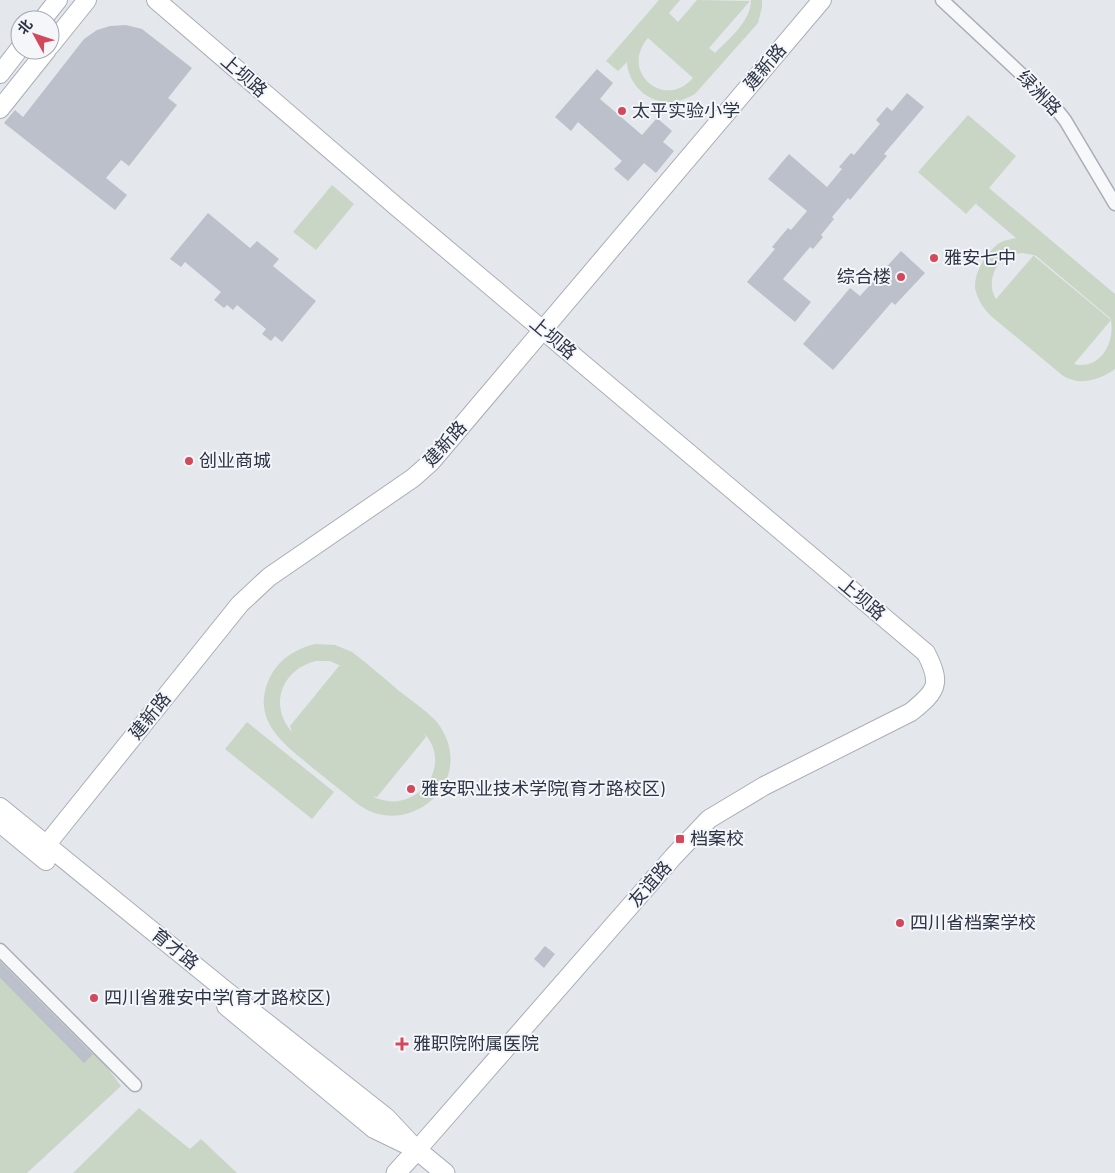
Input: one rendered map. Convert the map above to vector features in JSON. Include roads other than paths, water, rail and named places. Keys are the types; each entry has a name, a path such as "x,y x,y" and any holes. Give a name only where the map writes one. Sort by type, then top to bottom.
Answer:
{"main road":[{"path":"396,1173 416,1150"},
{"name":"育才路","path":"416,1150 445,1173"}],"street":[{"path":"50,10 58,0"},
{"path":"60,34 87,0"},
{"name":"上坝路","path":"156,0 391,202 926,653 934,668 935,684"},
{"name":"建新路","path":"42,850 240,604 269,577 413,478 431,462 822,0"},
{"name":"绿洲路","path":"942,0 1049,100 1065,120 1115,204"},
{"path":"0,74 11,60"},
{"path":"0,109 39,60"},
{"name":"友谊路","path":"416,1150 709,819 764,786 911,712 928,697 933,691 935,684"},
{"name":"育才路","path":"0,807 42,850 374,1129 416,1150"},
{"name":"育才路","path":"0,823 42,850"},
{"path":"0,950 134,1085"}],"place":[{"name":"太平实验小学","path":"622,111"},
{"name":"雅安七中","path":"934,258"},
{"name":"综合楼","path":"901,277"},
{"name":"创业商城","path":"189,461"},
{"name":"雅安职业技术学院(育才路校区)","path":"411,789"},
{"name":"档案校","path":"680,839"},
{"name":"四川省档案学校","path":"900,923"},
{"name":"四川省雅安中学(育才路校区)","path":"94,998"},
{"name":"雅职院附属医院","path":"402,1044"}]}
